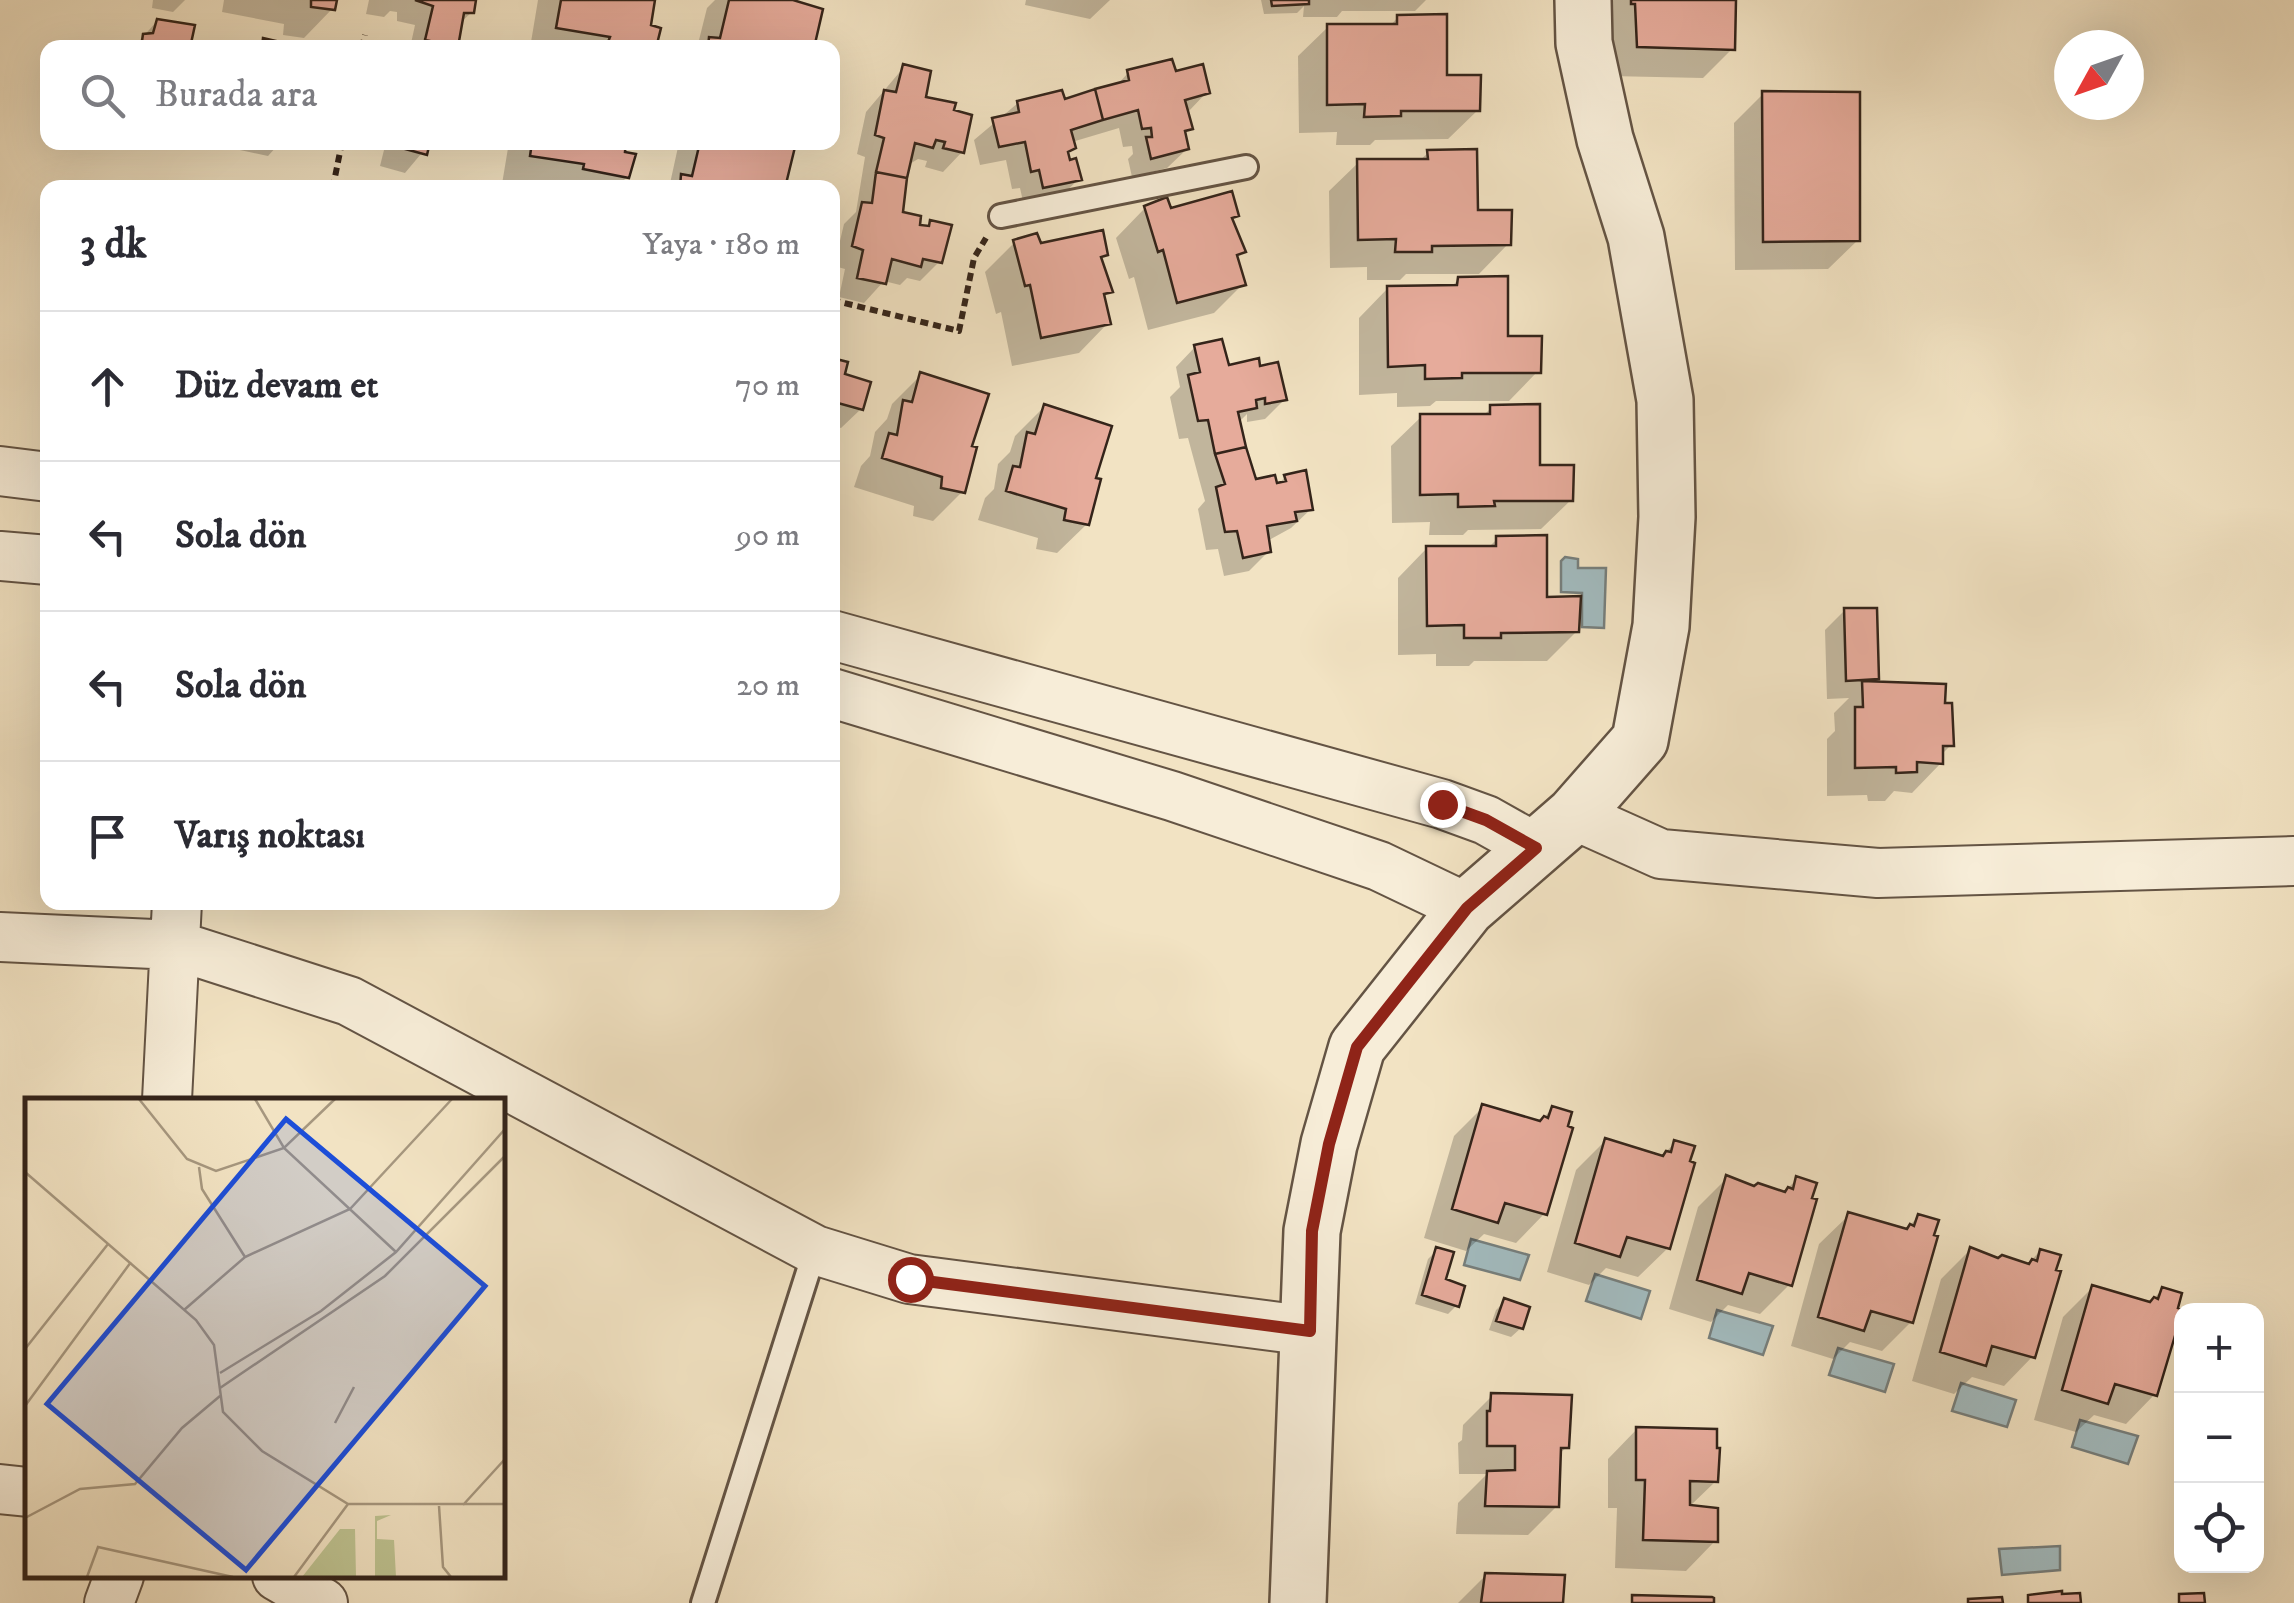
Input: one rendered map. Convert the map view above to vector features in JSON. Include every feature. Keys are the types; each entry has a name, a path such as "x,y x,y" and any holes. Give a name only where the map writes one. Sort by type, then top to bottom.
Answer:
{"street":[{"path":"1298,1603 1312,1231 1329,1144 1357,1047 1467,908 1555,832 1640,740 1661,626 1667,517 1665,400 1636,237 1606,139 1584,43 1583,0"},
{"path":"0,471 40,477"},
{"path":"0,556 40,559"},
{"path":"840,636 1442,804 1486,820 1660,854 1878,872 2294,862"},
{"path":"840,695 1190,802 1379,866 1467,908"},
{"path":"0,936 176,924 349,1001 815,1250 910,1279 1310,1331"},
{"path":"167,1098 176,924"},
{"path":"0,1489 25,1492"},
{"path":"109,1603 118,1578"},
{"path":"280,1578 323,1603"}],"lane":[{"path":"1001,216 1246,167"},
{"path":"703,1603 815,1250"}],"path":[{"path":"364,40 365,35"},
{"path":"334,180 340,150"},
{"path":"840,302 959,331 974,258 1001,216"}],"water":[{"path":"1565,557 1578,559 1578,568 1606,568 1604,628 1582,627 1582,593 1561,592 1561,561"},
{"path":"1471,1239 1529,1255 1520,1280 1464,1265"},
{"path":"1595,1274 1650,1291 1641,1319 1586,1301"},
{"path":"1717,1310 1773,1326 1763,1355 1709,1338"},
{"path":"1838,1348 1894,1364 1885,1392 1829,1375"},
{"path":"1961,1383 2016,1400 2007,1427 1952,1411"},
{"path":"2080,1420 2138,1436 2128,1464 2072,1447"},
{"path":"2060,1546 2060,1570 2002,1575 1999,1549"}],"building":[{"path":"311,0 337,0 335,10 311,7"},
{"path":"415,0 476,0 474,13 464,13 459,40 425,40 433,6"},
{"path":"561,0 655,0 651,25 661,28 658,40 609,40 610,37 556,28"},
{"path":"729,0 793,0 823,9 816,40 709,40 720,38"},
{"path":"1271,0 1309,0 1309,4 1272,6"},
{"path":"1631,0 1736,0 1735,50 1637,47 1635,4"},
{"path":"1447,14 1447,75 1481,75 1480,111 1401,111 1401,116 1364,117 1365,104 1327,105 1327,24 1397,24 1397,15"},
{"path":"157,19 195,25 192,40 142,40 143,34 153,33"},
{"path":"1172,59 1176,71 1203,64 1210,93 1185,100 1193,129 1185,131 1189,149 1151,159 1146,137 1152,137 1151,128 1142,129 1138,110 1103,120 1095,89 1129,80 1127,70"},
{"path":"903,64 931,71 926,97 956,103 954,110 972,115 964,153 943,148 945,142 936,140 933,148 915,143 907,178 876,172 884,138 875,135 884,90 896,92"},
{"path":"1095,89 1103,120 1071,130 1076,148 1068,152 1070,160 1076,158 1082,180 1043,188 1039,170 1031,172 1025,142 999,147 992,118 1019,112 1017,101 1062,90 1065,99"},
{"path":"1762,91 1860,92 1860,241 1763,242"},
{"path":"1477,149 1478,210 1512,210 1511,245 1432,246 1432,252 1395,252 1396,239 1358,240 1357,159 1428,159 1427,150"},
{"path":"531,150 625,150 636,154 629,178 583,169 584,164 530,156"},
{"path":"698,150 794,150 787,180 681,180 681,174 692,176"},
{"path":"876,172 907,178 903,212 921,216 920,225 929,226 930,220 952,225 942,263 923,259 921,267 892,259 886,284 857,278 863,250 852,246 862,202 872,203"},
{"path":"1232,191 1239,216 1232,218 1246,252 1237,255 1246,285 1177,303 1163,250 1158,252 1144,206 1167,197 1171,208"},
{"path":"1103,230 1108,255 1101,257 1113,292 1104,294 1111,324 1041,338 1030,285 1025,286 1013,240 1037,233 1041,243"},
{"path":"1508,276 1508,336 1542,336 1541,373 1462,373 1462,378 1425,379 1425,365 1388,367 1387,286 1457,285 1458,277"},
{"path":"1222,339 1229,365 1259,358 1260,366 1278,362 1287,400 1265,404 1265,398 1256,400 1257,408 1238,412 1246,447 1215,454 1208,420 1198,421 1188,375 1200,372 1194,345"},
{"path":"840,360 848,362 845,374 871,382 863,410 840,404"},
{"path":"920,372 989,394 972,446 977,447 965,493 941,488 942,477 882,458 889,433 897,435 903,400 912,402"},
{"path":"1044,404 1112,426 1096,478 1101,479 1089,525 1064,520 1066,509 1006,491 1013,466 1020,467 1027,432 1035,434"},
{"path":"1540,404 1540,465 1574,465 1573,501 1494,501 1495,506 1458,507 1458,494 1420,495 1420,414 1490,414 1490,405"},
{"path":"1246,447 1256,479 1275,475 1277,483 1286,481 1284,475 1306,470 1313,510 1295,512 1297,521 1267,526 1271,552 1243,558 1237,531 1225,532 1216,487 1225,484 1215,454"},
{"path":"1547,535 1547,597 1581,596 1579,632 1501,633 1501,638 1464,638 1464,625 1427,626 1426,546 1496,546 1496,536"},
{"path":"1844,608 1877,608 1879,679 1846,681"},
{"path":"1862,681 1946,684 1945,703 1952,703 1954,746 1943,746 1943,764 1917,762 1917,772 1896,773 1896,767 1855,768 1855,707 1863,707"},
{"path":"1482,1104 1540,1121 1544,1116 1548,1118 1552,1106 1572,1112 1568,1126 1573,1128 1547,1215 1505,1203 1498,1223 1452,1209"},
{"path":"1605,1138 1663,1156 1666,1151 1671,1152 1674,1140 1695,1146 1690,1161 1695,1163 1670,1249 1627,1237 1620,1257 1575,1243"},
{"path":"1726,1175 1785,1192 1788,1187 1793,1189 1796,1176 1817,1183 1812,1198 1817,1199 1792,1286 1749,1273 1742,1294 1697,1280"},
{"path":"1848,1212 1907,1229 1910,1224 1914,1226 1918,1214 1939,1220 1913,1323 1871,1311 1864,1331 1818,1317"},
{"path":"1436,1247 1454,1252 1446,1279 1465,1286 1459,1307 1422,1295"},
{"path":"1970,1247 2029,1264 2032,1259 2037,1261 2040,1249 2061,1255 2056,1270 2061,1271 2035,1358 1992,1346 1986,1366 1940,1352"},
{"path":"2092,1285 2150,1302 2154,1297 2158,1299 2162,1287 2182,1293 2179,1303 2174,1303 2174,1339 2157,1396 2115,1384 2108,1404 2062,1390"},
{"path":"1504,1298 1530,1307 1523,1329 1496,1321"},
{"path":"1491,1393 1572,1395 1569,1448 1561,1448 1559,1507 1485,1506 1487,1471 1515,1470 1515,1446 1487,1446"},
{"path":"1636,1427 1717,1429 1718,1482 1690,1481 1690,1505 1718,1508 1718,1542 1643,1540 1645,1480 1636,1480"},
{"path":"1485,1573 1565,1575 1563,1603 1481,1603"},
{"path":"2080,1593 2081,1603 2028,1603 2028,1595"},
{"path":"2204,1593 2205,1603 2179,1603 2179,1594"},
{"path":"1632,1595 1712,1597 1714,1603 1632,1603"},
{"path":"2002,1597 2003,1603 1968,1603 1968,1599"}],"route":[{"path":"910,1279 1310,1331 1312,1231 1329,1144 1357,1047 1467,908 1536,848 1486,820 1442,804"}]}
